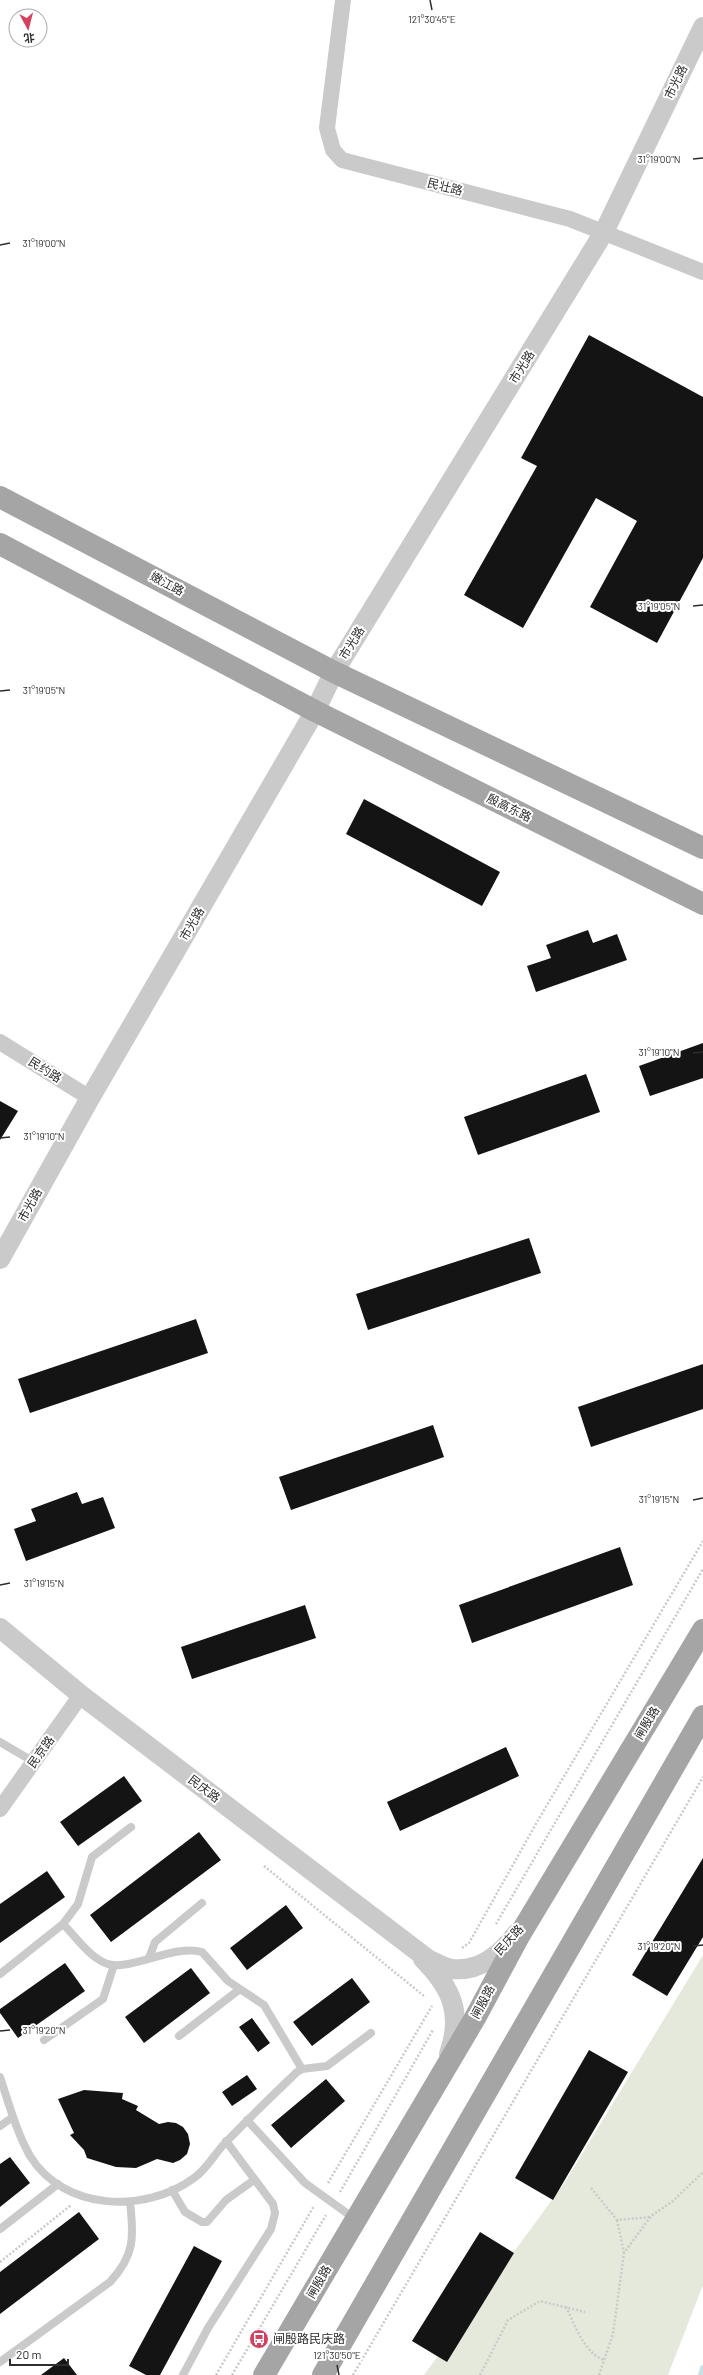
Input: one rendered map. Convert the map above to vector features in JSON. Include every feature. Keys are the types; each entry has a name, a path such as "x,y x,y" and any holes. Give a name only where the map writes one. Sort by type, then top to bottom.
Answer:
{"main road":[{"name":"嫩江路","path":"0,497 334,672"},
{"path":"0,544 315,711"},
{"path":"334,672 703,848"},
{"name":"殷高东路","path":"315,711 703,904"},
{"name":"闸殷路","path":"264,2375 537,1908 703,1630"},
{"path":"322,2375 703,1716"}],"street":[{"name":"民壮路","path":"343,0 327,128 333,150 342,160 570,219 703,272"},
{"name":"市光路","path":"0,1259 90,1098 315,711 334,672 604,232 703,27"},
{"name":"民约路","path":"0,1042 90,1098"},
{"name":"民庆路","path":"0,1628 81,1695 442,1972 452,1999 456,2017 456,2028 445,2067"},
{"name":"民京路","path":"0,1809 81,1695"},
{"name":"民庆路","path":"442,1972 451,1969 472,1967 492,1958 508,1944 537,1908"}],"lane":[{"path":"0,1742 34,1762"},
{"path":"0,1974 63,1924 78,1904 92,1857 131,1827"},
{"path":"149,1958 154,1942 202,1903"},
{"path":"63,1924 92,1955 105,1963 114,1965 181,1950 202,1952 217,1970 240,1989 258,1999 264,2005 302,2069"},
{"path":"44,2040 103,1999 114,1965"},
{"path":"179,2036 240,1989"},
{"path":"0,2077 19,2134 31,2157 58,2184 82,2196 118,2202 130,2202 156,2198 194,2178 226,2141 302,2069 327,2066 371,2033"},
{"path":"0,2126 13,2117"},
{"path":"247,2120 305,2183 355,2219"},
{"path":"183,2375 208,2328 271,2229 275,2213 273,2204 226,2141"},
{"path":"172,2190 185,2212 202,2222 207,2222 226,2200 254,2180"},
{"path":"0,2229 58,2184"},
{"path":"0,2362 110,2282 120,2271 132,2245 134,2230 130,2202"}],"path":[{"path":"424,1996 457,1949 470,1944 537,1822 703,1541"},
{"path":"353,2375 703,1778"},
{"path":"264,1866 429,1999"},
{"path":"216,2375 434,2002"},
{"path":"624,2253 651,2216 673,2201 703,2172"},
{"path":"591,2188 617,2220 624,2253 613,2334 599,2375"},
{"path":"0,2262 82,2196"},
{"path":"617,2220 651,2216"},
{"path":"480,2375 508,2320 540,2302 585,2312"},
{"path":"566,2307 583,2341 596,2357 604,2360"}],"shaded area":[{"path":"703,1955 703,2285 668,2375 424,2375 565,2182"}],"building":[{"path":"589,335 703,397 703,558 657,643 590,607 637,521 596,498 523,628 464,595 537,466 521,458"},
{"path":"364,799 500,872 482,906 346,834"},
{"path":"588,930 593,943 617,934 627,960 536,992 527,966 551,958 546,945"},
{"path":"703,1043 703,1078 650,1096 639,1066"},
{"path":"586,1074 600,1112 478,1155 464,1117"},
{"path":"0,1101 18,1111 0,1140"},
{"path":"529,1238 541,1273 368,1330 356,1294"},
{"path":"196,1319 208,1353 30,1413 18,1379"},
{"path":"703,1364 703,1409 591,1447 578,1407"},
{"path":"433,1425 444,1457 291,1510 279,1477"},
{"path":"77,1492 82,1504 103,1497 115,1528 26,1561 14,1529 36,1521 31,1509"},
{"path":"620,1547 633,1585 472,1643 459,1605"},
{"path":"305,1605 316,1638 192,1679 181,1647"},
{"path":"506,1747 519,1776 400,1831 387,1802"},
{"path":"124,1776 142,1801 78,1846 60,1822"},
{"path":"199,1832 221,1860 111,1942 90,1915"},
{"path":"703,1858 703,1937 667,1996 632,1975"},
{"path":"47,1871 65,1897 0,1943 0,1904"},
{"path":"286,1905 303,1928 247,1970 230,1948"},
{"path":"65,1963 85,1991 18,2038 0,2013 0,2009"},
{"path":"191,1968 210,1993 144,2043 125,2017"},
{"path":"352,1978 370,2002 312,2046 293,2022"},
{"path":"252,2018 270,2043 258,2052 239,2027"},
{"path":"589,2050 628,2072 553,2200 515,2178"},
{"path":"247,2075 257,2089 232,2106 222,2092"},
{"path":"326,2079 345,2101 291,2148 271,2125"},
{"path":"84,2090 123,2093 122,2099 138,2106 136,2110 159,2124 168,2122 176,2123 183,2127 188,2134 190,2144 187,2154 180,2160 173,2163 157,2159 136,2168 116,2167 87,2158 84,2150 70,2135 74,2133 58,2099"},
{"path":"10,2157 30,2183 0,2207 0,2164"},
{"path":"79,2212 99,2239 0,2314 0,2272"},
{"path":"480,2232 514,2253 447,2362 412,2341"},
{"path":"194,2246 222,2261 160,2375 146,2375 129,2366"},
{"path":"64,2358 77,2375 41,2375"}],"waterway":[{"path":"701,2375 703,2368"}],"place":[{"name":"闸殷路民庆路","path":"259,2339"}]}
